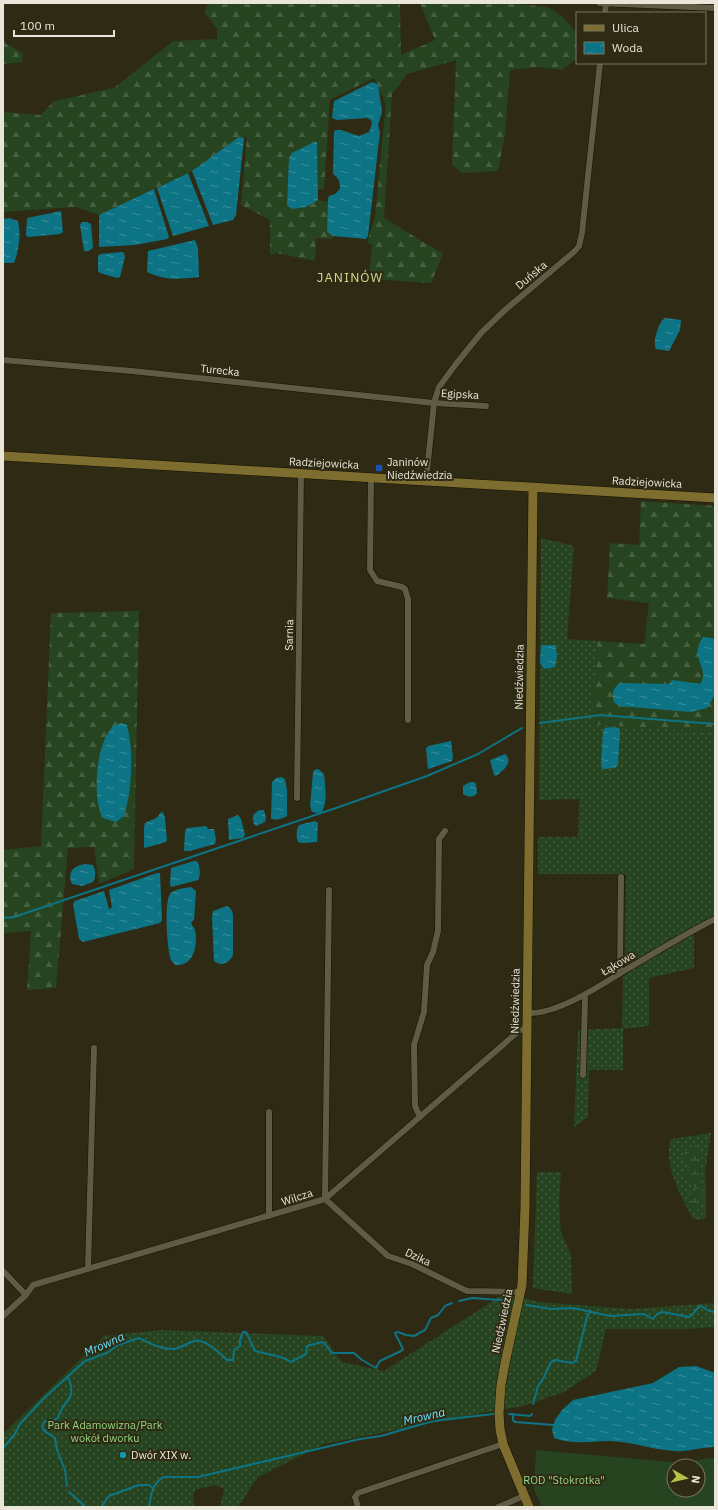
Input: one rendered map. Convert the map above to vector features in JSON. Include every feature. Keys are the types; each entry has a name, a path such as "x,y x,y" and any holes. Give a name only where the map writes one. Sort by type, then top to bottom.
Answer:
{"street":[{"path":"604,3 715,8"},
{"name":"Duńska","path":"426,481 434,402 439,387 481,333 505,310 569,257 579,246 582,234 600,64"},
{"name":"Turecka","path":"3,360 132,371 434,402"},
{"name":"Egipska","path":"434,402 486,406"},
{"name":"Radziejowicka","path":"3,456 715,498"},
{"name":"Sarnia","path":"297,798 301,473"},
{"path":"371,477 370,570 377,581 405,589 408,599 408,720"},
{"name":"Niedźwiedzia","path":"529,1507 503,1444 499,1413 501,1385 521,1292 525,1208 526,1029 534,487"},
{"path":"420,1117 415,1106 414,1045 424,1012 426,970 433,952 438,931 439,839 445,831"},
{"path":"620,973 622,877"},
{"path":"325,1199 329,890"},
{"name":"Łąkowa","path":"527,1012 535,1013 545,1011 584,995 715,919"},
{"path":"583,1075 584,995"},
{"name":"Wilcza","path":"3,1316 26,1295 34,1285 325,1199 520,1030 526,1029"},
{"path":"88,1269 94,1048"},
{"path":"269,1112 269,1216"},
{"name":"Dzika","path":"325,1199 388,1256 412,1264 467,1291 521,1292"},
{"path":"3,1271 26,1295"},
{"path":"358,1507 354,1497 358,1493 503,1444"},
{"path":"498,1507 524,1496"}],"green space":[{"path":"209,3 400,3 401,55 435,40 420,3 505,3 548,7 564,18 576,32 576,59 562,70 537,67 510,70 505,134 498,171 462,173 452,165 456,60 407,74 392,94 384,218 443,254 431,283 369,279 372,244 367,243 375,216 386,104 374,78 330,100 324,189 318,189 317,142 306,207 318,200 328,202 327,232 333,236 332,239 316,238 315,261 276,253 270,255 270,220 241,205 247,137 239,137 192,171 99,215 76,207 3,212 3,112 41,115 54,101 114,88 173,41 217,39 217,28 204,12"},
{"path":"3,30 5,43 23,53 22,62 3,64"},
{"path":"641,501 715,506 715,732 591,724 598,641 644,644 649,603 607,598 610,543 639,545"},
{"path":"541,538 574,546 567,639 598,641 592,724 715,732 715,915 625,966 626,874 538,874 538,837 578,837 579,799 539,800"},
{"path":"139,611 134,869 99,884 94,847 68,848 56,988 27,990 31,931 3,933 3,850 41,846 51,613"},
{"path":"694,933 694,968 649,978 649,1026 623,1029 623,1070 589,1070 588,1117 574,1127 578,1030 622,1028 623,976"},
{"path":"711,1133 705,1173 706,1218 701,1220 693,1219 674,1180 669,1159 671,1139"},
{"path":"697,1145 701,1149 702,1202 699,1210 693,1206 688,1195 695,1193 693,1180 683,1175 690,1170 681,1158 687,1149"},
{"path":"537,1172 561,1172 559,1202 561,1232 571,1255 572,1294 533,1288"},
{"name":"Park Adamowizna/Park wokół dworku","path":"505,1293 539,1302 630,1309 715,1303 715,1327 690,1329 606,1329 596,1371 564,1392 523,1406 324,1444 258,1477 238,1507 220,1507 224,1489 215,1485 195,1490 193,1497 195,1507 3,1507 3,1434 104,1336 161,1330 323,1336 342,1362 384,1371"},
{"name":"ROD \"Stokrotka\"","path":"536,1450 666,1461 666,1498 706,1498 706,1459 715,1458 715,1507 542,1507 534,1489"}],"water":[{"path":"372,82 378,84 382,112 378,125 380,132 368,236 366,239 333,236 327,232 328,199 329,196 335,194 340,189 339,180 333,174 335,130 341,130 359,136 369,132 372,124 371,120 367,118 337,120 332,118 334,101"},
{"path":"239,137 244,138 236,215 233,220 213,225 192,171"},
{"path":"314,142 317,142 318,200 306,207 292,209 287,205 289,158 292,153"},
{"path":"188,173 209,226 173,236 157,188"},
{"path":"154,189 169,237 167,239 135,245 99,247 99,215"},
{"path":"61,211 63,232 60,234 28,237 26,235 27,218"},
{"path":"9,218 18,221 19,242 14,263 3,263 3,219"},
{"path":"82,222 91,224 93,247 88,251 84,251 80,225"},
{"path":"195,240 198,248 199,277 179,279 167,278 147,272 148,251"},
{"path":"124,253 125,257 120,277 117,278 98,271 98,256 100,254"},
{"path":"665,318 681,320 680,330 669,351 656,349 655,346 658,328 660,323"},
{"path":"703,637 713,638 715,642 715,688 713,698 707,708 691,712 619,706 614,702 613,691 620,683 669,684 672,680 700,684 703,678 703,673 698,657 698,651"},
{"path":"541,645 556,645 557,657 555,667 544,669 540,663"},
{"path":"122,723 127,725 131,747 131,771 127,806 124,816 116,822 103,818 98,801 97,780 99,759 105,739 114,725"},
{"path":"605,728 619,728 620,732 618,765 615,768 603,769 601,767 603,732"},
{"path":"451,741 452,761 428,769 426,749 428,746"},
{"path":"505,754 508,763 496,776 494,775 490,760"},
{"path":"318,769 324,774 326,798 322,812 317,813 312,812 310,806 313,773 314,770"},
{"path":"281,777 285,779 287,790 287,816 279,819 271,819 272,782 276,778"},
{"path":"470,782 474,782 476,784 477,793 473,796 463,794 463,786"},
{"path":"260,810 264,810 266,818 265,822 256,826 254,824 253,816"},
{"path":"163,812 165,818 166,842 145,848 145,823 156,818"},
{"path":"238,815 241,819 245,835 243,838 229,840 228,819"},
{"path":"315,821 318,823 317,842 298,842 297,829 299,825"},
{"path":"206,826 208,829 214,829 216,840 215,844 190,851 184,851 185,831 187,828"},
{"path":"197,861 199,868 200,876 198,880 171,887 171,868"},
{"path":"85,864 93,865 94,867 95,878 93,882 82,886 72,884 70,876 72,870 77,866"},
{"path":"160,873 162,920 160,923 83,942 79,939 73,904 75,901 104,891 110,909 112,907 109,890"},
{"path":"191,887 196,891 194,920 191,922 196,936 195,948 193,954 187,962 181,965 175,965 171,960 168,947 168,898 174,891"},
{"path":"227,906 231,909 233,914 233,955 227,962 220,964 214,961 212,917 213,911"},
{"path":"696,1366 715,1373 715,1447 675,1451 611,1441 575,1442 554,1438 552,1430 555,1420 562,1410 573,1400 653,1383 679,1367"}],"waterway":[{"path":"540,723 600,715 715,724"},
{"path":"3,918 14,917 427,776 478,754 522,728"},
{"name":"Mrowna","path":"459,1301 472,1298 512,1301"},
{"name":"Mrowna","path":"3,1448 15,1434 20,1424 43,1399 85,1361 107,1353 118,1345 139,1338 156,1346 169,1349 182,1347 194,1341 198,1341 212,1347 227,1360 233,1360 234,1350 240,1346 240,1339 243,1332 246,1332 255,1351 281,1357 291,1362 306,1354 307,1346 322,1342 332,1353 354,1353 362,1360 376,1368 380,1361 403,1349 395,1333 398,1332 414,1336 425,1330 431,1318 438,1315 445,1306 452,1303"},
{"name":"Mrowna","path":"526,1305 552,1309 573,1308 610,1316 644,1314 653,1319 657,1314 663,1312 689,1317 693,1315 697,1308 701,1306 709,1311 715,1312"},
{"name":"Mrowna","path":"533,1404 538,1386 551,1362 555,1360 572,1363 576,1361 587,1317 590,1311"},
{"name":"Mrowna","path":"67,1486 65,1470 57,1450 55,1438 42,1427 45,1421 52,1421 58,1418 60,1412 71,1396 71,1385 68,1377"},
{"name":"Mrowna","path":"149,1507 151,1494 157,1483 164,1477 198,1477 360,1439 381,1436 433,1421 493,1414"},
{"name":"Mrowna","path":"509,1414 530,1416 532,1414"},
{"name":"Mrowna","path":"513,1414 513,1420 515,1422 554,1425"},
{"name":"Mrowna","path":"101,1507 109,1496 139,1485 149,1485 153,1488"},
{"path":"69,1492 86,1507"}],"place":[{"name":"Janinów Niedźwiedzia","path":"379,468"},
{"name":"Dwór XIX w.","path":"123,1455"}],"district":[{"name":"JANINÓW","path":"350,277"}]}
